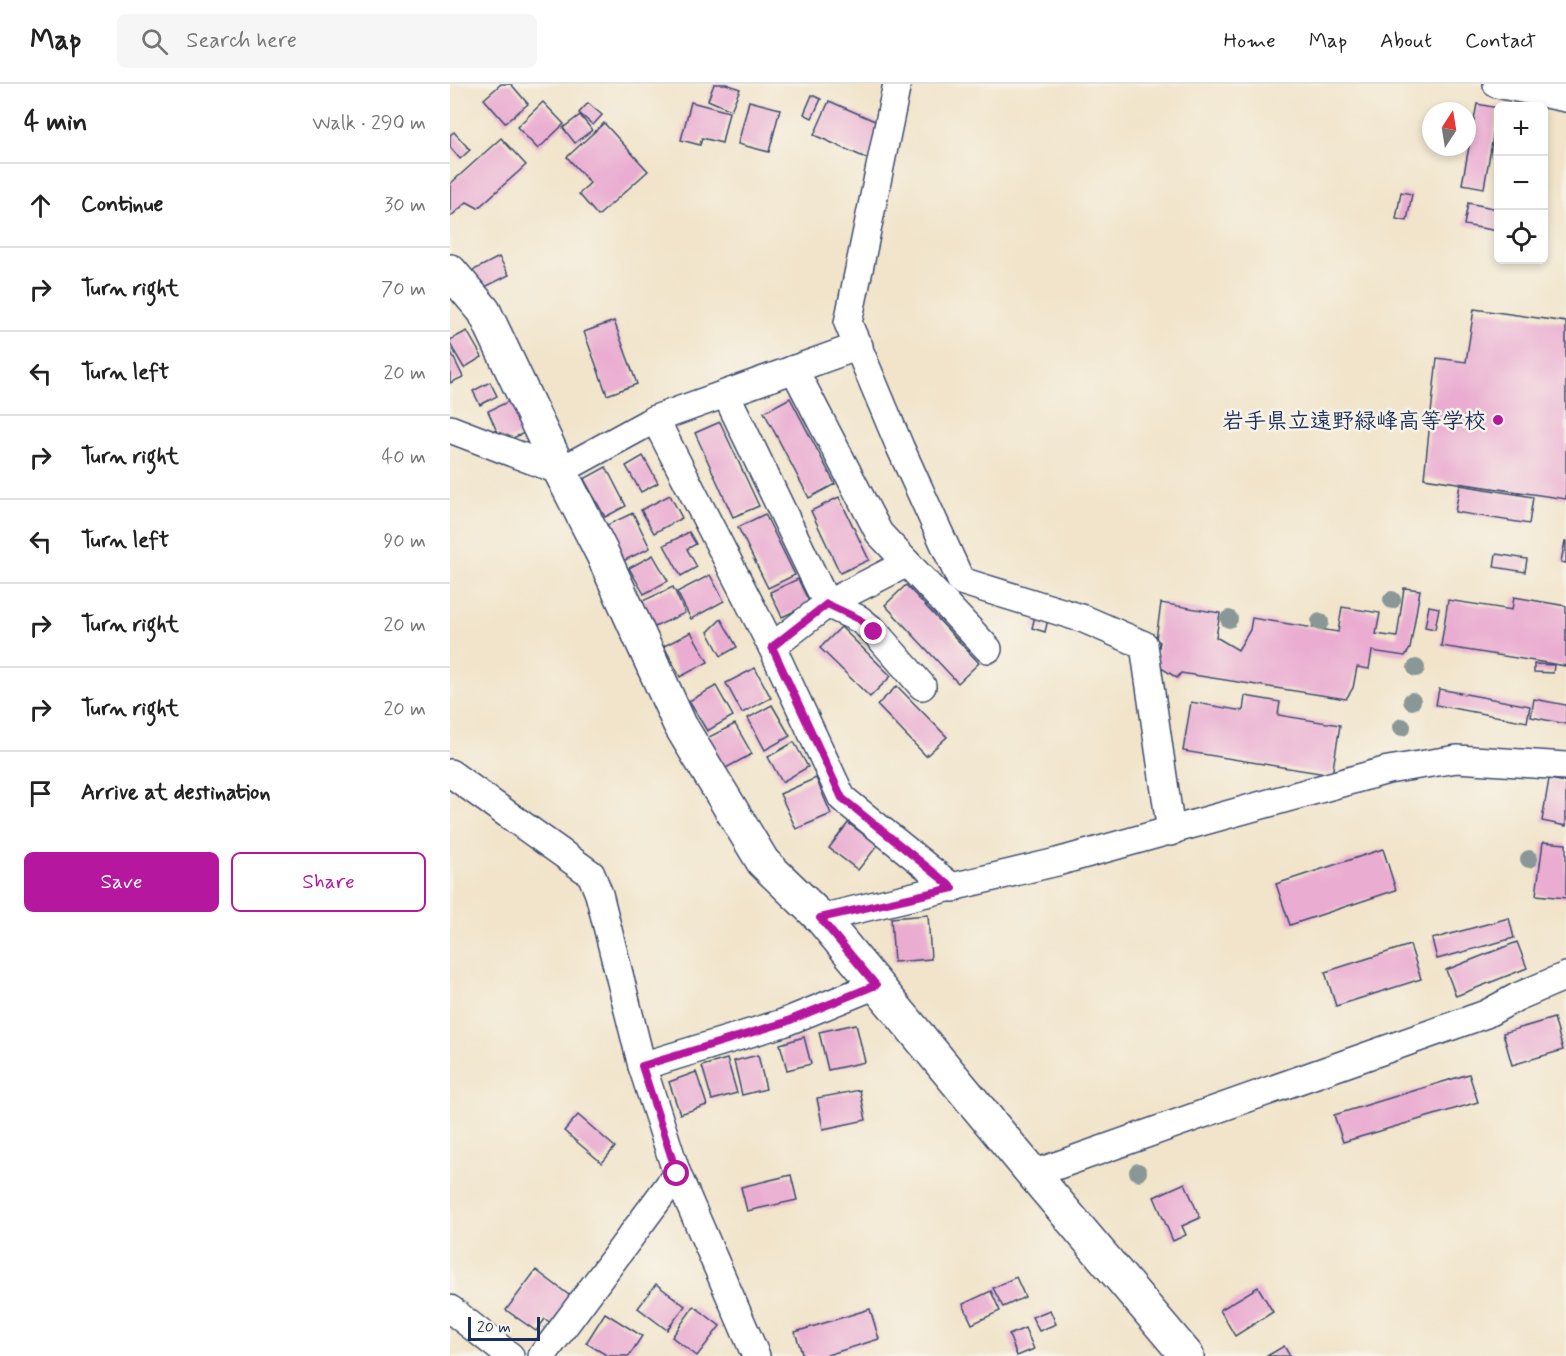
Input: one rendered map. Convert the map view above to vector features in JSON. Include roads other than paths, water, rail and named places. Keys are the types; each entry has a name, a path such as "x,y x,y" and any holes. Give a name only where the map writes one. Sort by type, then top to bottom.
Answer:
{"street":[{"path":"897,84 848,323 900,447 961,581 1084,619 1144,645 1171,832"},
{"path":"1497,84 1566,98"},
{"path":"450,271 484,311 560,471 602,553 680,725 763,862 820,918 1032,1174 1187,1356"},
{"path":"450,429 560,471 655,419 859,346"},
{"path":"794,369 879,533 988,649"},
{"path":"726,394 827,604 859,619 874,632 922,686"},
{"path":"655,419 772,647 842,798 953,888"},
{"path":"772,647 827,604 907,563"},
{"path":"820,918 953,888 1171,832 1400,768 1457,759 1566,766"},
{"path":"450,773 591,874 599,894 642,1066 677,1174 756,1356"},
{"path":"1032,1174 1486,1014 1517,997 1566,976"},
{"path":"642,1066 783,1023 876,985"},
{"path":"542,1356 677,1174"},
{"path":"450,1309 510,1356"}],"place":[{"name":"岩手県立遠野緑峰高等学校","path":"1498,420"}]}
